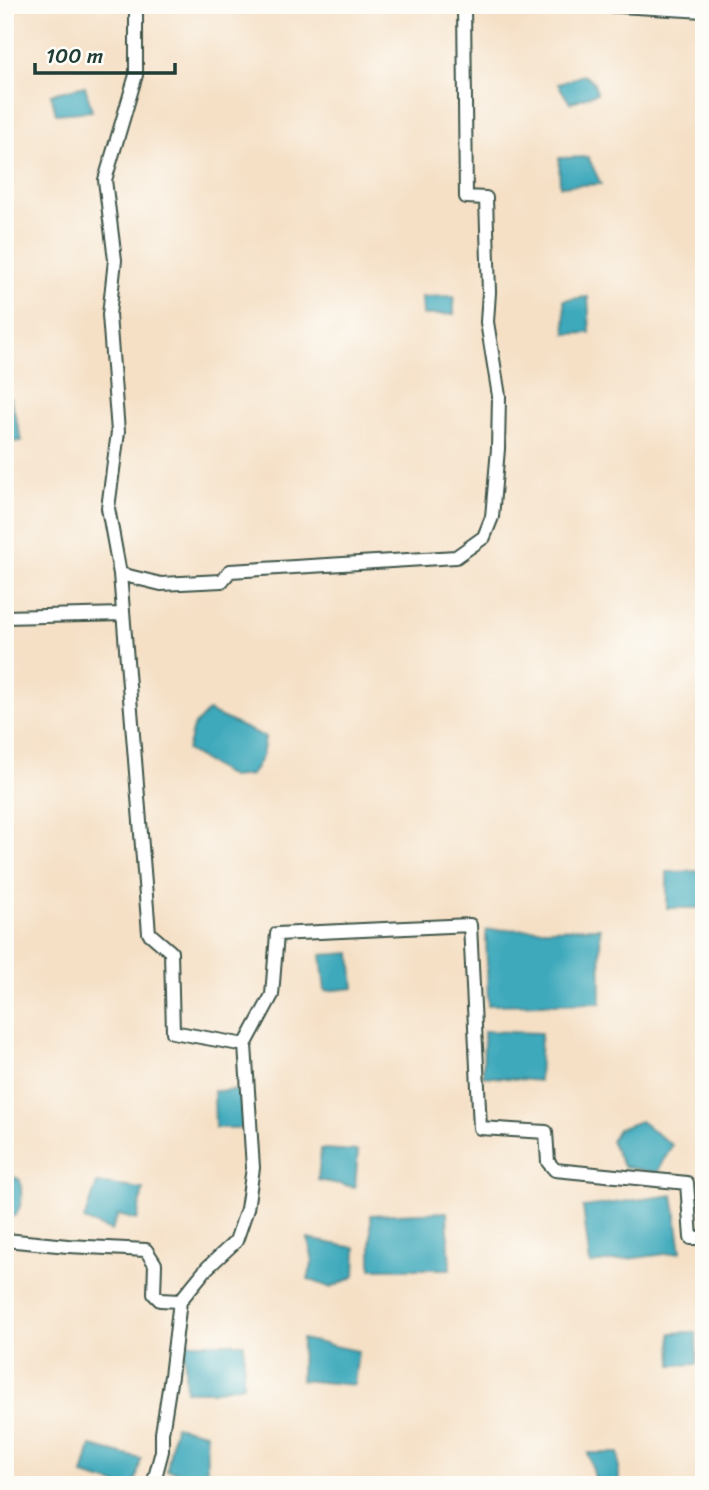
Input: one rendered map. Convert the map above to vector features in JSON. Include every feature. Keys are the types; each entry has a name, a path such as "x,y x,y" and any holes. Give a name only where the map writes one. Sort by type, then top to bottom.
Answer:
{"street":[{"path":"136,5 136,75 105,180 115,260 109,316 118,432 108,508 120,573 149,933 172,952 173,1032 245,1045"},
{"path":"120,573 161,584 222,581 230,571 456,556 484,537 492,517 499,396 487,322 489,292 486,198 466,197 464,5"},
{"path":"603,5 704,11"},
{"path":"5,617 122,614"},
{"path":"153,1485 162,1451 162,1433 172,1376 180,1301 207,1268 236,1241 247,1209 253,1168 245,1045 272,995 277,934 470,925 480,1128 546,1132 548,1162 555,1170 687,1183 691,1238 704,1238"},
{"path":"5,1240 146,1250 155,1264 154,1294 160,1300 180,1301"}],"water":[{"path":"583,75 593,81 597,93 570,103 558,84"},
{"path":"85,86 92,111 56,114 51,94"},
{"path":"588,157 601,184 560,186 559,158"},
{"path":"454,296 454,314 423,315 422,297"},
{"path":"588,297 590,333 566,334 564,300"},
{"path":"5,396 10,397 22,441 5,442"},
{"path":"208,711 265,737 262,757 251,775 231,777 187,750 193,727"},
{"path":"704,871 704,908 667,908 667,872"},
{"path":"600,928 601,1003 488,1005 486,930"},
{"path":"351,953 354,988 325,991 321,955"},
{"path":"484,1031 541,1033 539,1081 483,1076"},
{"path":"242,1090 244,1128 215,1128 214,1091"},
{"path":"640,1121 672,1145 657,1173 623,1166 611,1141 618,1129"},
{"path":"321,1149 358,1151 355,1187 318,1180"},
{"path":"6,1173 20,1180 21,1203 15,1216 5,1217"},
{"path":"97,1183 143,1189 137,1220 118,1215 111,1231 84,1220"},
{"path":"673,1195 681,1252 590,1264 583,1207"},
{"path":"447,1212 450,1269 371,1269 371,1215"},
{"path":"308,1239 356,1248 355,1276 331,1288 308,1279 313,1261"},
{"path":"696,1332 697,1364 672,1365 671,1333"},
{"path":"302,1339 358,1351 354,1385 301,1380"},
{"path":"184,1343 244,1343 243,1385 212,1391 186,1391"},
{"path":"175,1426 206,1433 207,1468 200,1476 167,1470"},
{"path":"91,1446 141,1459 135,1485 118,1485 83,1475"},
{"path":"588,1453 619,1453 619,1485 597,1485"}]}
